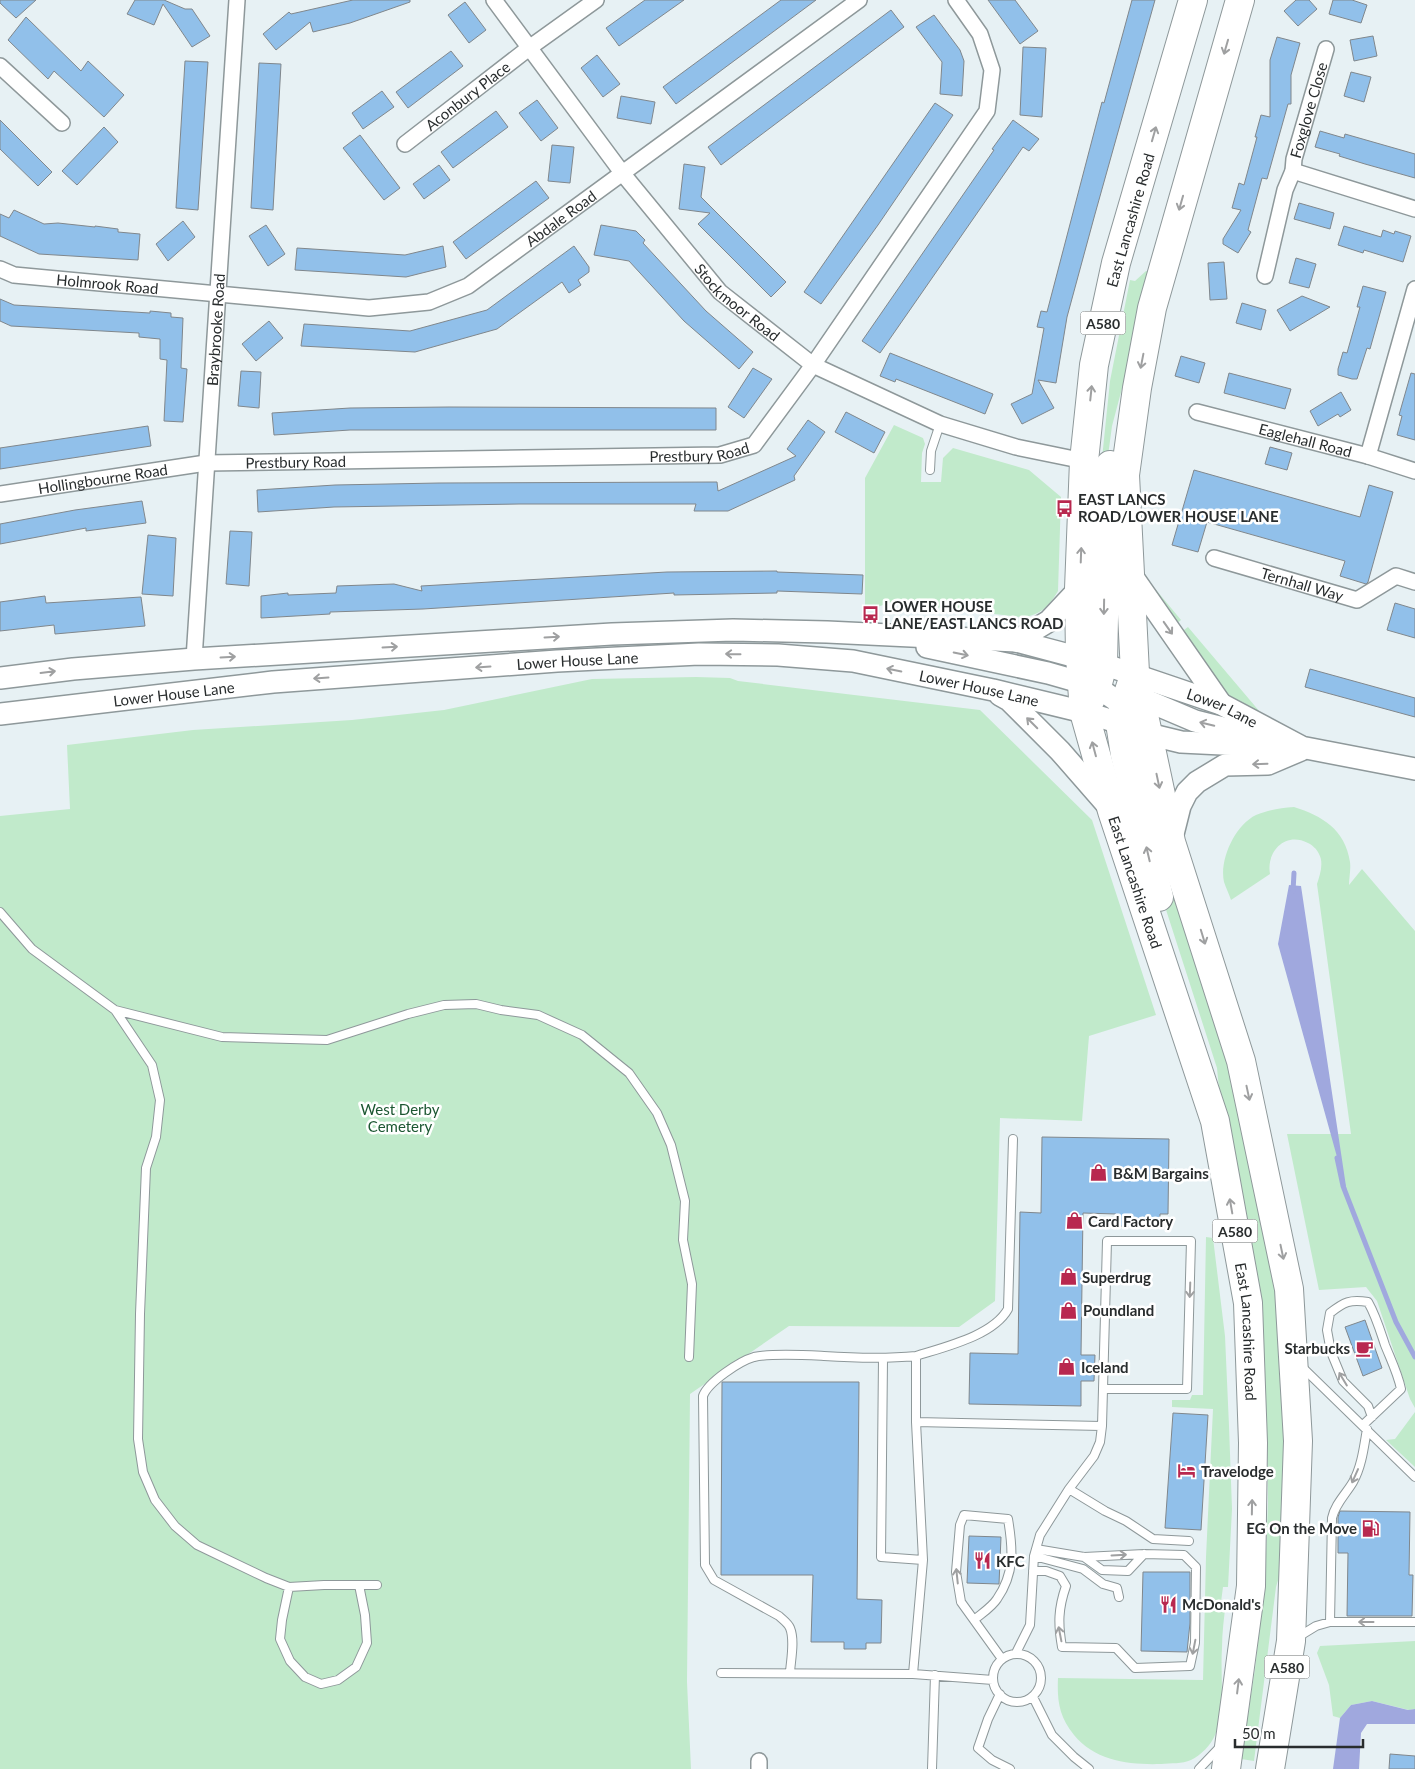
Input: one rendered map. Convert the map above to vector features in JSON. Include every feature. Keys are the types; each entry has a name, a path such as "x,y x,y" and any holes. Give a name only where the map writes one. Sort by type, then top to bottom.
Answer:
{"highway":[{"name":"East Lancashire Road","path":"1092,674 1080,589 1084,461 1094,365 1115,269 1193,0"},
{"name":"A580","path":"1240,0 1152,308 1137,388 1125,475 1130,573 1130,698 1148,734 1171,842 1191,898 1241,1061 1289,1289 1298,1441 1291,1642 1270,1769"},
{"path":"1084,712 1092,674 1106,525 1110,459 1137,388"},
{"path":"1130,698 1124,755 1154,885 1211,1055 1215,1121"},
{"name":"East Lancashire Road","path":"1084,712 1112,811 1215,1121 1248,1303 1253,1444 1251,1586 1226,1769"}],"street":[{"name":"Braybrooke Road","path":"194,659 237,0"},
{"name":"Stockmoor Road","path":"494,0 623,174 720,292 812,365 940,424 1016,447 1084,461"},
{"name":"Aconbury Place","path":"405,144 529,48 596,0"},
{"name":"Abdale Road","path":"217,292 369,308 429,302 468,286 859,0"},
{"name":"Prestbury Road","path":"206,463 720,454 754,445 812,365 987,111 992,70 980,34 956,0"},
{"name":"Foxglove Close","path":"1265,276 1285,190 1293,172 1294,159 1326,49"},
{"path":"0,66 62,123"},
{"name":"Foxglove Close","path":"1293,172 1415,209"},
{"name":"Holmrook Road","path":"0,269 14,275 217,292"},
{"path":"1368,456 1414,296"},
{"name":"Eaglehall Road","path":"1196,412 1368,456 1415,471"},
{"name":"Hollingbourne Road","path":"0,494 206,463"},
{"name":"Ternhall Way","path":"1214,558 1357,600 1396,576 1415,582"},
{"path":"1130,573 1221,704"},
{"path":"1016,641 1049,621 1080,589"},
{"name":"Lower House Lane","path":"0,678 73,669 194,659 621,634 733,630 1016,641 1092,674 1130,698"},
{"path":"862,634 1048,673 1092,674 1130,698 1195,721 1306,748"},
{"name":"Lower House Lane","path":"0,714 273,682 699,654 778,655 852,661 993,690 1084,712 1130,698"},
{"path":"993,690 1009,700 1060,751 1112,811"},
{"name":"Lower Lane","path":"1130,698 1221,704 1306,748"},
{"name":"Lower Lane","path":"1148,734 1181,742 1306,748 1415,769"},
{"path":"1171,842 1180,806 1187,792 1197,782 1225,765 1268,764 1306,748"}],"lane":[{"path":"930,470 931,451 940,424"},
{"path":"0,912 32,949 115,1010 152,1065 160,1100 156,1137 146,1168 140,1314 138,1439 143,1472 155,1500 175,1526 197,1545 289,1587 377,1585"},
{"path":"115,1010 222,1038 327,1040 408,1014 444,1006 476,1004 501,1010 538,1015 582,1035 629,1073 657,1113 671,1145 685,1201 684,1240 692,1284 689,1357"},
{"path":"790,1672 792,1636 790,1628 779,1616 714,1580 705,1565 703,1396 706,1389 723,1375 743,1362 755,1357 799,1355 882,1359 916,1356 964,1340 985,1330 1005,1315 1008,1309 1013,1139"},
{"path":"1016,1654 1030,1625 1033,1571 1040,1534 1069,1489 1094,1456 1100,1442 1107,1241 1191,1241 1187,1389 1103,1389"},
{"path":"1330,1622 1332,1518 1334,1510 1353,1482 1359,1467 1365,1427 1372,1417 1401,1389 1399,1378 1375,1315 1368,1302 1355,1300 1341,1304 1330,1313 1327,1330 1331,1352 1343,1381 1368,1406 1372,1417"},
{"path":"913,1674 923,1560 916,1422 916,1356"},
{"path":"882,1359 881,1557 923,1560"},
{"path":"1293,1359 1415,1477"},
{"path":"916,1422 1102,1426"},
{"path":"1069,1489 1104,1511 1126,1521 1153,1539 1189,1541"},
{"path":"974,1620 996,1600 1009,1577 1013,1548 1008,1519 964,1515 960,1525 956,1572 961,1602 1002,1659"},
{"path":"1033,1571 1046,1571 1060,1576 1066,1586 1062,1596 1058,1625 1062,1647 1116,1648 1135,1668 1190,1666 1195,1643 1196,1566 1184,1555 1144,1554 1084,1557 1035,1553"},
{"path":"1035,1553 1083,1568 1103,1584 1116,1588 1119,1597"},
{"path":"1084,1557 1102,1570 1128,1571 1144,1554"},
{"path":"289,1587 280,1639 290,1661 305,1677 321,1684 338,1680 356,1667 368,1643 366,1615 359,1585"},
{"path":"1291,1642 1316,1626 1330,1622 1415,1622"},
{"path":"1009,1655 1025,1655 1032,1658 1037,1664 1041,1671 1041,1680 1033,1697 1021,1702 1013,1702 1006,1699 995,1688 994,1672 1002,1659 1009,1655"},
{"path":"721,1672 913,1674 993,1680"},
{"path":"932,1769 935,1675"},
{"path":"1000,1694 988,1718 978,1748 992,1760 1010,1769"},
{"path":"1033,1697 1052,1735 1089,1769"},
{"path":"1199,1769 1218,1750 1232,1728"},
{"path":"990,1769 992,1760"}],"green space":[{"path":"1146,271 1151,272 1112,426 1105,478 1100,478 1110,381 1130,280 1135,281"},
{"path":"894,425 923,438 925,444 922,453 921,482 941,482 943,458 953,448 1029,470 1061,497 1058,591 1043,610 1033,615 1020,617 892,602 865,611 865,478"},
{"path":"1152,585 1181,620 1174,626 1152,590"},
{"path":"1188,627 1260,712 1248,708 1225,693 1180,633"},
{"name":"West Derby Cemetery","path":"730,678 738,681 980,710 1092,820 1156,1015 1089,1036 1082,1121 1000,1118 995,1301 959,1327 789,1326 690,1394 687,1682 691,1769 0,1769 0,816 70,809 67,745 193,730 352,720 444,710 592,679"},
{"path":"1294,807 1323,820 1337,832 1343,841 1350,862 1349,885 1362,869 1415,931 1415,1408 1410,1399 1377,1301 1366,1287 1319,1290 1287,1134 1351,1134 1317,884 1321,869 1320,858 1317,850 1310,844 1300,840 1292,840 1285,842 1274,851 1271,858 1270,874 1231,900 1224,882 1223,873 1226,854 1241,827 1248,820 1261,813"},
{"path":"1168,870 1223,1039 1279,1302 1288,1547 1276,1587 1254,1761 1241,1759 1255,1669 1265,1580 1268,1503 1267,1432 1259,1308 1221,1110 1217,1068 1159,888"},
{"path":"1206,1237 1213,1238 1225,1336 1232,1509 1228,1587 1223,1587 1221,1602 1226,1602 1222,1637 1220,1715 1215,1735 1211,1742 1195,1758 1180,1763 1137,1764 1103,1756 1082,1744 1069,1728 1062,1715 1058,1694 1058,1678 1203,1680 1206,1557 1213,1409 1172,1407 1172,1400 1190,1400 1192,1395 1203,1395"},
{"path":"1415,1412 1415,1467 1386,1440 1395,1439"},
{"path":"1415,1641 1415,1709 1409,1710 1372,1701 1351,1705 1340,1718 1333,1716 1329,1685 1317,1653 1320,1646"}],"water":[{"path":"1289,885 1301,886 1347,1193 1278,944"},
{"path":"1372,1701 1408,1710 1415,1709 1415,1724 1367,1724 1361,1733 1359,1769 1333,1769 1340,1718 1351,1705"}],"building":[{"path":"0,0 36,0 16,18 0,3"},
{"path":"135,0 164,0 185,9 192,9 210,36 192,47 163,4 154,25 127,14"},
{"path":"353,0 410,0 410,2 350,23 313,32 310,22 276,50 263,34 289,12 291,14"},
{"path":"645,0 684,0 619,46 606,28"},
{"path":"781,0 816,0 676,104 663,87"},
{"path":"988,0 1015,0 1038,31 1020,44"},
{"path":"1132,0 1155,0 1067,317 1056,383 1038,380 1054,408 1022,424 1011,404 1032,394 1044,328 1037,327 1041,311 1047,312 1102,102 1104,103"},
{"path":"1296,0 1309,0 1317,9 1298,26 1284,11"},
{"path":"1333,0 1352,0 1367,5 1361,23 1329,14"},
{"path":"465,2 486,30 469,43 448,15"},
{"path":"891,10 904,27 721,165 708,147"},
{"path":"934,15 960,50 964,61 962,96 940,94 942,62 916,27"},
{"path":"26,17 81,71 88,61 124,95 104,117 54,71 48,79 8,40"},
{"path":"1373,36 1377,56 1354,61 1350,40"},
{"path":"1277,37 1300,43 1291,75 1291,104 1288,104 1267,179 1262,178 1248,230 1251,232 1238,253 1223,244 1223,239 1241,210 1232,208 1239,183 1244,185 1261,115 1270,117 1270,60"},
{"path":"1023,47 1046,48 1042,117 1020,115"},
{"path":"451,51 463,66 408,108 396,92"},
{"path":"597,55 620,84 603,97 581,68"},
{"path":"185,61 208,62 198,210 176,208"},
{"path":"259,63 281,64 273,210 251,208"},
{"path":"1351,72 1371,77 1364,102 1344,96"},
{"path":"382,91 394,107 363,129 352,113"},
{"path":"621,96 655,102 651,124 617,118"},
{"path":"537,100 558,128 541,141 519,113"},
{"path":"935,103 953,115 821,304 804,292"},
{"path":"496,111 508,127 453,168 441,152"},
{"path":"0,120 52,172 38,186 0,149"},
{"path":"1013,120 1039,139 1029,151 1023,147 880,353 862,341"},
{"path":"104,127 118,142 77,185 62,171"},
{"path":"1320,131 1344,138 1345,134 1415,154 1415,178 1315,147"},
{"path":"360,135 400,188 384,200 343,148"},
{"path":"552,145 574,147 570,183 548,181"},
{"path":"684,164 705,167 701,197 786,282 771,297 698,224 710,213 679,209"},
{"path":"439,165 450,180 424,199 413,184"},
{"path":"536,181 549,198 466,259 453,242"},
{"path":"1299,203 1334,213 1330,229 1294,219"},
{"path":"14,210 44,224 58,223 95,226 118,229 118,232 140,234 138,260 39,254 0,236 0,214 9,218"},
{"path":"183,221 195,237 168,261 156,244"},
{"path":"266,225 285,254 268,266 249,236"},
{"path":"601,225 636,231 645,240 643,243 706,311 753,352 739,369 684,321 629,261 594,255"},
{"path":"1344,226 1381,237 1383,230 1394,234 1395,231 1411,236 1403,262 1364,250 1363,253 1338,245"},
{"path":"443,246 446,267 406,277 295,270 297,248 405,255"},
{"path":"574,246 589,267 589,272 578,280 581,285 569,293 562,282 497,329 415,352 301,346 304,324 410,331 487,310"},
{"path":"1296,258 1316,264 1309,288 1289,283"},
{"path":"1224,262 1227,299 1210,300 1208,263"},
{"path":"1363,286 1386,292 1370,349 1367,348 1357,379 1352,379 1338,375 1338,369 1343,352 1347,353 1360,307 1357,307"},
{"path":"1302,296 1330,307 1290,331 1277,310"},
{"path":"0,299 14,305 150,313 150,311 171,313 171,317 183,318 181,368 187,369 183,422 164,421 167,360 160,359 160,339 139,337 139,333 11,326 0,321"},
{"path":"1242,303 1266,310 1261,330 1236,323"},
{"path":"269,321 283,338 256,361 242,344"},
{"path":"890,353 993,394 985,414 896,379 895,382 880,376"},
{"path":"1181,356 1205,363 1199,383 1175,376"},
{"path":"753,368 772,379 744,418 728,407"},
{"path":"241,371 261,372 259,408 238,406"},
{"path":"1229,373 1291,389 1285,409 1224,393"},
{"path":"1411,373 1415,374 1415,440 1397,435 1402,416 1399,415"},
{"path":"1341,392 1351,410 1340,417 1338,414 1318,426 1310,411"},
{"path":"350,408 716,408 716,430 350,430 274,435 272,413"},
{"path":"846,412 885,432 874,453 835,432"},
{"path":"808,420 825,432 794,476 795,480 728,511 694,511 696,504 519,504 334,507 258,512 257,490 335,485 717,482 718,491 796,456 787,449"},
{"path":"148,426 151,446 0,469 0,448"},
{"path":"1270,447 1292,453 1287,470 1265,464"},
{"path":"1194,470 1360,517 1369,485 1393,492 1368,582 1366,584 1340,576 1345,561 1207,522 1198,552 1172,545"},
{"path":"142,501 146,523 86,531 86,528 0,544 0,524 75,510"},
{"path":"230,531 252,532 249,586 226,584"},
{"path":"148,535 176,538 173,596 142,594"},
{"path":"777,571 863,575 862,594 777,591 777,593 674,595 674,593 423,609 330,612 330,614 261,618 261,596 288,593 288,595 336,593 337,586 394,584 422,591 421,586 667,572"},
{"path":"45,596 46,603 141,597 145,626 55,634 54,625 0,631 0,602"},
{"path":"1395,603 1415,609 1415,638 1387,630"},
{"path":"1310,669 1415,698 1415,717 1305,687"},
{"path":"1042,1137 1169,1139 1168,1214 1160,1214 1160,1227 1116,1226 1116,1214 1083,1213 1081,1355 1095,1355 1094,1381 1081,1381 1081,1406 969,1404 970,1353 1018,1354 1020,1212 1041,1213"},
{"name":"Starbucks","path":"1365,1320 1382,1368 1363,1376 1345,1327"},
{"path":"722,1382 859,1382 857,1599 882,1600 881,1643 866,1643 866,1649 844,1649 844,1642 811,1642 813,1575 721,1575"},
{"name":"Travelodge","path":"1173,1413 1208,1415 1201,1530 1165,1528"},
{"path":"1340,1511 1410,1512 1409,1575 1413,1575 1412,1616 1347,1616 1348,1553 1338,1553 1338,1517"},
{"path":"969,1536 1001,1537 999,1584 967,1583"},
{"name":"McDonald's","path":"1143,1572 1190,1572 1190,1623 1187,1652 1141,1651"},
{"path":"1390,1754 1415,1756 1415,1769 1389,1769"}],"waterway":[{"path":"1293,891 1294,873"},
{"path":"1337,1158 1343,1186 1396,1322 1415,1357"}],"place":[{"name":"EAST LANCS ROAD/LOWER HOUSE LANE","path":"1064,508"},
{"name":"LOWER HOUSE LANE/EAST LANCS ROAD","path":"870,615"},
{"name":"B&M Bargains","path":"1099,1173"},
{"name":"Card Factory","path":"1074,1221"},
{"name":"Superdrug","path":"1068,1277"},
{"name":"Poundland","path":"1069,1310"},
{"name":"Starbucks","path":"1364,1348"},
{"name":"Iceland","path":"1067,1367"},
{"name":"Travelodge","path":"1187,1471"},
{"name":"EG On the Move","path":"1371,1528"},
{"name":"KFC","path":"982,1561"},
{"name":"McDonald's","path":"1168,1604"}]}
